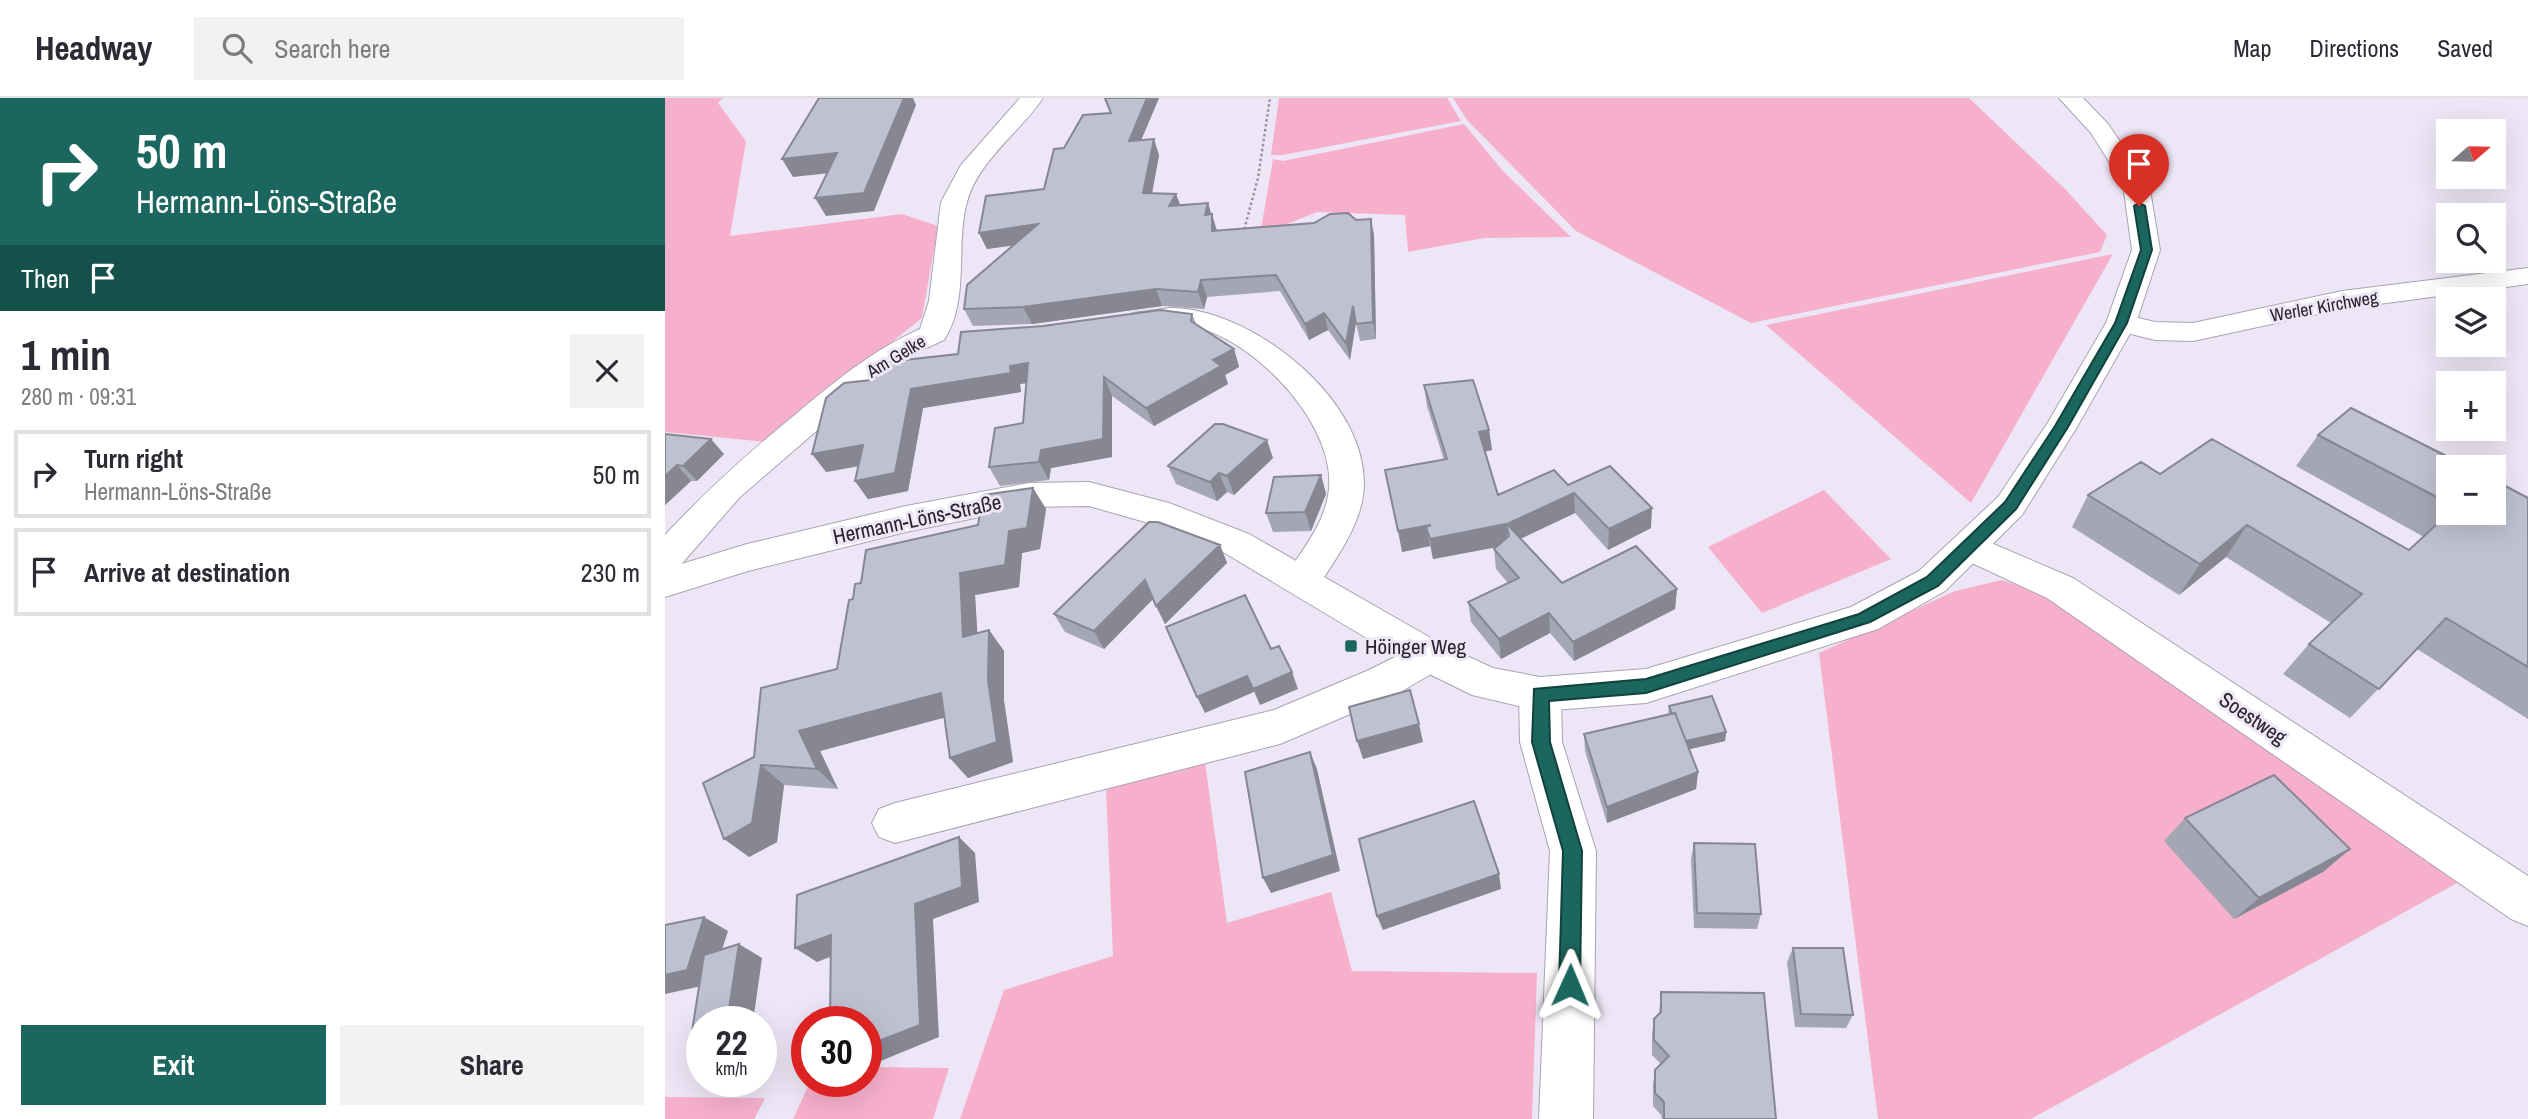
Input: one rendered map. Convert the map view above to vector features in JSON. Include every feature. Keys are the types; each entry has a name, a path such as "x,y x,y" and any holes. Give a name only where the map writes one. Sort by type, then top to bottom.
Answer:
{"street":[{"name":"Am Gelke","path":"665,558 729,489 854,382 898,350 946,336 943,301 954,202 970,170 1031,98"},
{"name":"Hermann-Löns-Straße","path":"665,583 747,558 906,519 1029,495 1089,494 1156,512 1236,543 1429,656 1486,683 1540,694 1646,686 1864,618 1932,582 2010,506 2061,427 2121,323 2146,250 2136,184 2100,129 2070,98"},
{"name":"Werler Kirchweg","path":"2121,323 2155,331 2193,332 2342,300 2528,276"},
{"path":"1115,323 1167,316 1195,318 1218,325 1285,368 1320,407 1345,455 1346,494 1327,544 1303,581"},
{"name":"Soestweg","path":"1970,547 2060,588 2528,903"},
{"path":"895,823 1280,726 1383,682 1429,656"},
{"path":"1540,694 1541,742 1573,851 1566,1119"}],"path":[{"path":"1240,245 1258,178 1271,98"}],"shaded area":[{"path":"665,98 723,98 718,103 746,141 730,236 902,214 938,226 922,318 767,442 665,432"},
{"path":"1279,98 1447,98 1461,121 1283,155 1271,155"},
{"path":"1453,98 1969,98 2066,190 2107,235 2100,252 1751,323 1576,231 1467,120"},
{"path":"1464,124 1504,172 1571,237 1484,238 1408,252 1405,215 1317,212 1260,235 1273,159 1283,161"},
{"path":"2113,254 1971,503 1766,325"},
{"path":"1824,490 1891,559 1762,613 1708,547"},
{"path":"2002,580 2048,595 2459,882 2031,1119 1878,1119 1819,653 1955,591"},
{"path":"1205,762 1227,923 1331,892 1352,971 1537,973 1532,1119 960,1119 1004,990 1113,956 1106,788"},
{"path":"882,1067 949,1068 933,1119 793,1119 803,1097 882,1097"},
{"path":"665,1097 765,1098 754,1119 665,1119"}],"building":[{"path":"819,98 904,98 864,193 815,198 837,153 782,159"},
{"path":"1105,98 1147,98 1129,141 1154,139 1143,193 1176,194 1169,206 1208,203 1205,215 1212,214 1212,231 1314,223 1330,214 1348,213 1356,220 1371,219 1373,322 1356,324 1353,306 1346,343 1324,313 1305,324 1276,275 1201,280 1198,292 1156,289 1023,307 964,309 967,285 1038,224 979,233 986,196 1044,189 1054,149 1064,148 1083,115 1111,113"},
{"path":"1160,310 1192,314 1191,321 1234,349 1213,360 1221,366 1146,408 1104,377 1103,439 1041,450 1039,462 989,467 995,428 1023,423 1028,363 1010,366 1011,373 911,389 895,473 855,481 863,445 812,454 826,398 844,383 871,380 877,363 958,354 961,332 1043,326"},
{"path":"1473,380 1489,430 1479,432 1498,495 1554,470 1568,485 1610,466 1652,508 1609,529 1574,493 1507,524 1562,583 1636,546 1677,589 1573,642 1549,613 1499,639 1468,602 1519,578 1494,549 1509,536 1506,524 1430,539 1426,527 1431,525 1398,531 1385,470 1447,459 1424,385"},
{"path":"2351,408 2444,455 2436,455 2436,497 2318,435"},
{"path":"1215,424 1223,424 1267,440 1227,476 1219,473 1210,482 1168,466"},
{"path":"665,434 711,439 683,466 677,465 665,476"},
{"path":"2212,439 2409,550 2436,525 2506,525 2506,486 2528,498 2528,667 2446,618 2379,689 2309,644 2362,594 2247,525 2200,564 2088,495 2141,462 2160,474"},
{"path":"1321,475 1305,512 1266,513 1274,477"},
{"path":"1033,488 1027,528 1009,531 1005,565 960,573 963,637 989,630 988,680 997,742 950,758 941,693 799,731 817,769 761,765 752,823 724,839 703,783 754,757 761,688 837,669 849,600 853,599 855,584 861,583 866,550 978,525 983,495"},
{"path":"1149,522 1158,522 1220,545 1156,606 1145,580 1094,631 1054,614"},
{"path":"1245,595 1271,649 1279,646 1292,672 1253,689 1247,676 1197,697 1166,627"},
{"path":"1410,690 1419,724 1357,741 1349,707"},
{"path":"1712,696 1726,732 1686,741 1675,713 1672,714 1669,706"},
{"path":"1675,713 1698,772 1607,807 1584,734"},
{"path":"1310,752 1333,855 1263,878 1245,772"},
{"path":"2274,775 2350,849 2259,898 2185,818"},
{"path":"1474,801 1499,874 1377,916 1359,839"},
{"path":"959,837 962,887 915,904 920,1025 882,1040 882,1006 830,1006 831,935 795,948 797,895"},
{"path":"1694,843 1755,844 1761,914 1697,913"},
{"path":"704,917 687,970 665,975 665,925"},
{"path":"739,944 729,1006 696,1006 704,955"},
{"path":"1793,948 1843,948 1853,1015 1801,1014"},
{"path":"1661,992 1764,993 1776,1119 1664,1119 1664,1102 1655,1093 1655,1070 1669,1056 1654,1040 1654,1019 1661,1012"}],"place":[{"name":"Höinger Weg","path":"1351,646"}],"route":[{"path":"1570,985 1573,851 1541,742 1540,694 1646,686 1864,618 1932,582 2010,506 2061,427 2121,323 2146,250 2139,206"}]}
